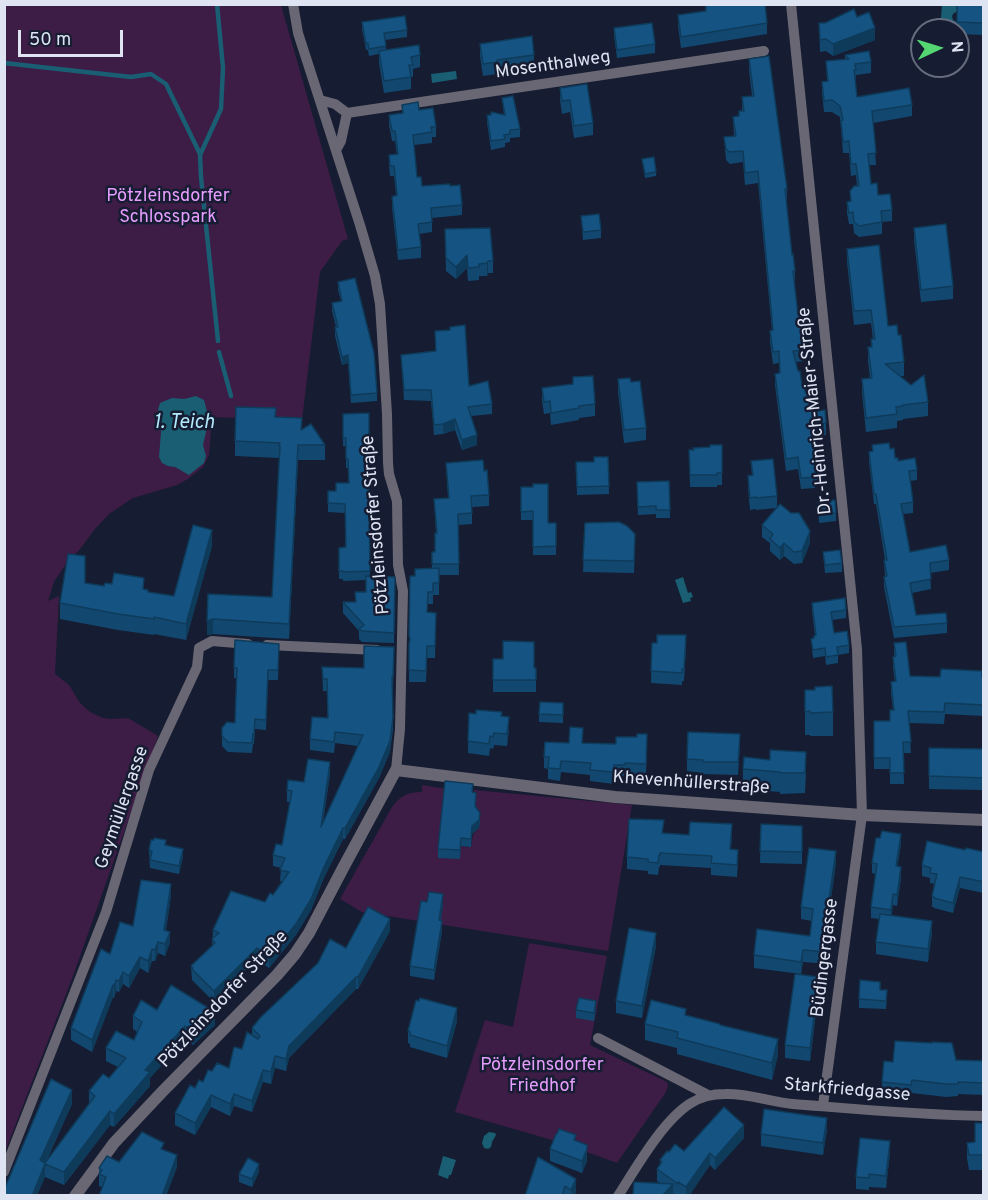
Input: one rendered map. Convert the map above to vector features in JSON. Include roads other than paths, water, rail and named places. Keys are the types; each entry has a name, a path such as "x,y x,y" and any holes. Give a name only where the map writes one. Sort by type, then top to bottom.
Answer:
{"street":[{"name":"Pötzleinsdorfer Straße","path":"75,1196 114,1143 295,954 309,933 396,770 400,729 395,650 403,591 398,565 397,501 388,463 380,304 375,276 360,225 298,33 293,4"},
{"name":"Dr.-Heinrich-Maier-Straße","path":"791,4 857,649 861,815"},
{"name":"Mosenthalweg","path":"347,112 764,51"},
{"path":"320,100 335,104 347,112 341,141 336,150"},
{"name":"Geymüllergasse","path":"4,1172 106,912 149,770 196,667 199,648 212,641 294,647 395,650"},
{"name":"Khevenhüllerstraße","path":"396,770 615,797 861,815 984,820"},
{"name":"Büdingergasse","path":"824,1105 861,815"},
{"name":"Starkfriedgasse","path":"598,1038 708,1095"},
{"name":"Starkfriedgasse","path":"618,1196 660,1133 675,1116 690,1103 708,1095 746,1095 790,1103 920,1114 984,1116"}],"water":[{"path":"942,5 958,5 958,11 954,13 952,18 941,18"},
{"path":"456,71 457,79 432,83 431,74"},
{"name":"1. Teich","path":"196,396 204,400 209,419 203,445 206,456 204,463 189,475 162,463 159,457 161,432 158,410 160,403 172,398 184,399"},
{"path":"683,577 688,593 691,592 693,597 690,598 691,601 683,603 675,580"},
{"path":"489,1132 496,1135 488,1149 484,1148 482,1143 484,1136"},
{"path":"443,1156 456,1160 448,1179 438,1175"}],"waterway":[{"path":"217,4 223,68 221,109 200,155 218,341"},
{"path":"4,63 131,77 151,74 166,84 200,154"},
{"path":"219,352 231,396"}],"park label":[{"name":"Pötzleinsdorfer Schlosspark","path":"168,207"},
{"name":"Pötzleinsdorfer Friedhof","path":"542,1076"}]}
